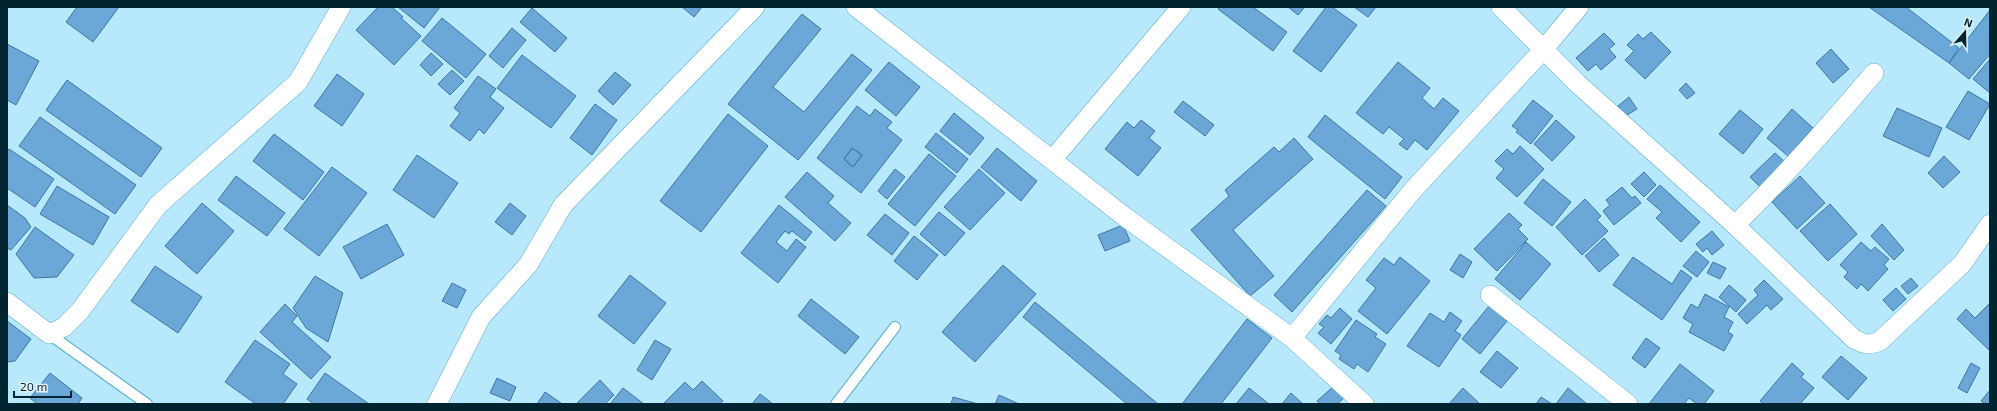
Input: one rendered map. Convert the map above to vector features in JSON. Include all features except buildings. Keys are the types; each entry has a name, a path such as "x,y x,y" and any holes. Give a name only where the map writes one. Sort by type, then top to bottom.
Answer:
{"street":[{"path":"7,302 49,334 64,327 80,311 158,205 298,82 341,7"},
{"path":"437,404 481,317 528,265 563,205 755,7"},
{"path":"856,7 1125,217 1292,338 1364,404"},
{"path":"1052,160 1181,7"},
{"path":"1500,7 1578,84 1735,225 1854,339 1868,345 1880,341 1962,264 1990,224"},
{"path":"1292,338 1413,190 1543,50 1579,7"},
{"path":"1735,225 1809,150 1874,73"},
{"path":"1490,295 1628,404"}],"lane":[{"path":"836,404 895,327"},
{"path":"49,334 147,404"}]}
